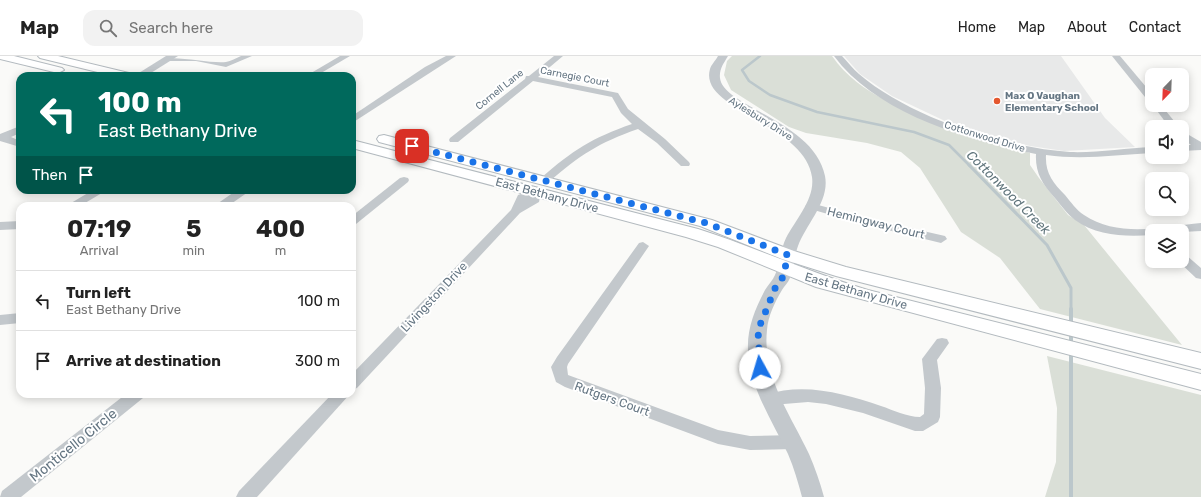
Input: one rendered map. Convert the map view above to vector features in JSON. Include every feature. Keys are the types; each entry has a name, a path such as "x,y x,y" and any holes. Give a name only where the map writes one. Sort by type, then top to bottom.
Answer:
{"main road":[{"path":"0,56 66,72"},
{"path":"44,56 112,72"},
{"name":"East Bethany Drive","path":"356,132 540,186 786,262 822,283 867,296 1038,330 1124,352 1201,382"},
{"name":"East Bethany Drive","path":"356,145 540,186"},
{"name":"East Bethany Drive","path":"1124,352 1201,361"}],"street":[{"path":"146,72 172,58 226,65 248,56"},
{"path":"317,72 346,56"},
{"path":"356,117 452,56"},
{"name":"Cornell Lane","path":"454,140 558,56"},
{"name":"Aylesbury Drive","path":"722,56 714,69 714,78 718,90 736,104 775,124 800,143 809,154 819,178 817,194 790,247 783,277 776,286 758,330 760,368 772,399 804,462 813,497"},
{"name":"Cottonwood Drive","path":"838,56 858,78 893,101 916,112 985,138 1040,151 1074,155 1145,150"},
{"path":"1116,56 1145,91"},
{"name":"Carnegie Court","path":"529,78 615,95 624,111 639,125 661,141 685,164"},
{"path":"1162,112 1168,120"},
{"name":"Livingston Drive","path":"356,380 516,211 535,200 540,186 567,160 584,148 618,132 639,125"},
{"path":"1,138 16,131"},
{"path":"1,138 16,143"},
{"path":"1189,139 1201,147"},
{"path":"1189,148 1201,147"},
{"path":"1040,151 1040,168 1044,178 1079,217 1095,226 1108,230 1121,232 1145,232"},
{"path":"356,219 404,180"},
{"path":"79,202 94,194"},
{"path":"226,202 239,194"},
{"name":"Hemingway Court","path":"811,206 859,220 941,239"},
{"path":"0,226 16,225"},
{"path":"1189,229 1201,228"},
{"name":"Rutgers Court","path":"643,246 562,362 559,367 561,378 570,383 718,437 750,442 794,442"},
{"path":"1189,264 1201,275"},
{"path":"0,320 16,318"},
{"path":"772,399 785,396 844,401 915,424 923,424 932,417 933,388 929,359 942,343"},
{"name":"Monticello Circle","path":"9,494 132,398"},
{"path":"244,497 338,398"}],"shaded area":[{"path":"732,56 832,56 843,70 856,82 871,92 902,108 1030,153 1030,165 1068,215 1084,225 1182,345 1040,309 1000,258 961,232 920,168 901,152 867,143 806,133 789,127 731,90 724,75 727,61"},
{"name":"Max O Vaughan Elementary School","path":"844,56 1061,56 1105,118 1135,147 1064,151 1030,146 981,133 945,121 892,96 860,74"},
{"path":"1047,356 1201,395 1201,497 1045,497 1056,462 1057,408"}],"waterway":[{"name":"Cottonwood Creek","path":"760,56 742,70 749,81 770,95 817,112 914,132 949,145 969,165"},
{"name":"Cottonwood Creek","path":"969,165 1047,245 1071,288 1071,326"},
{"name":"Cottonwood Creek","path":"1071,332 1071,346"},
{"name":"Cottonwood Creek","path":"1071,352 1071,497"}],"place":[{"name":"Max O Vaughan Elementary School","path":"997,101"}],"route":[{"path":"412,146 706,223 788,255 783,277 776,286 758,330 760,368"}]}
